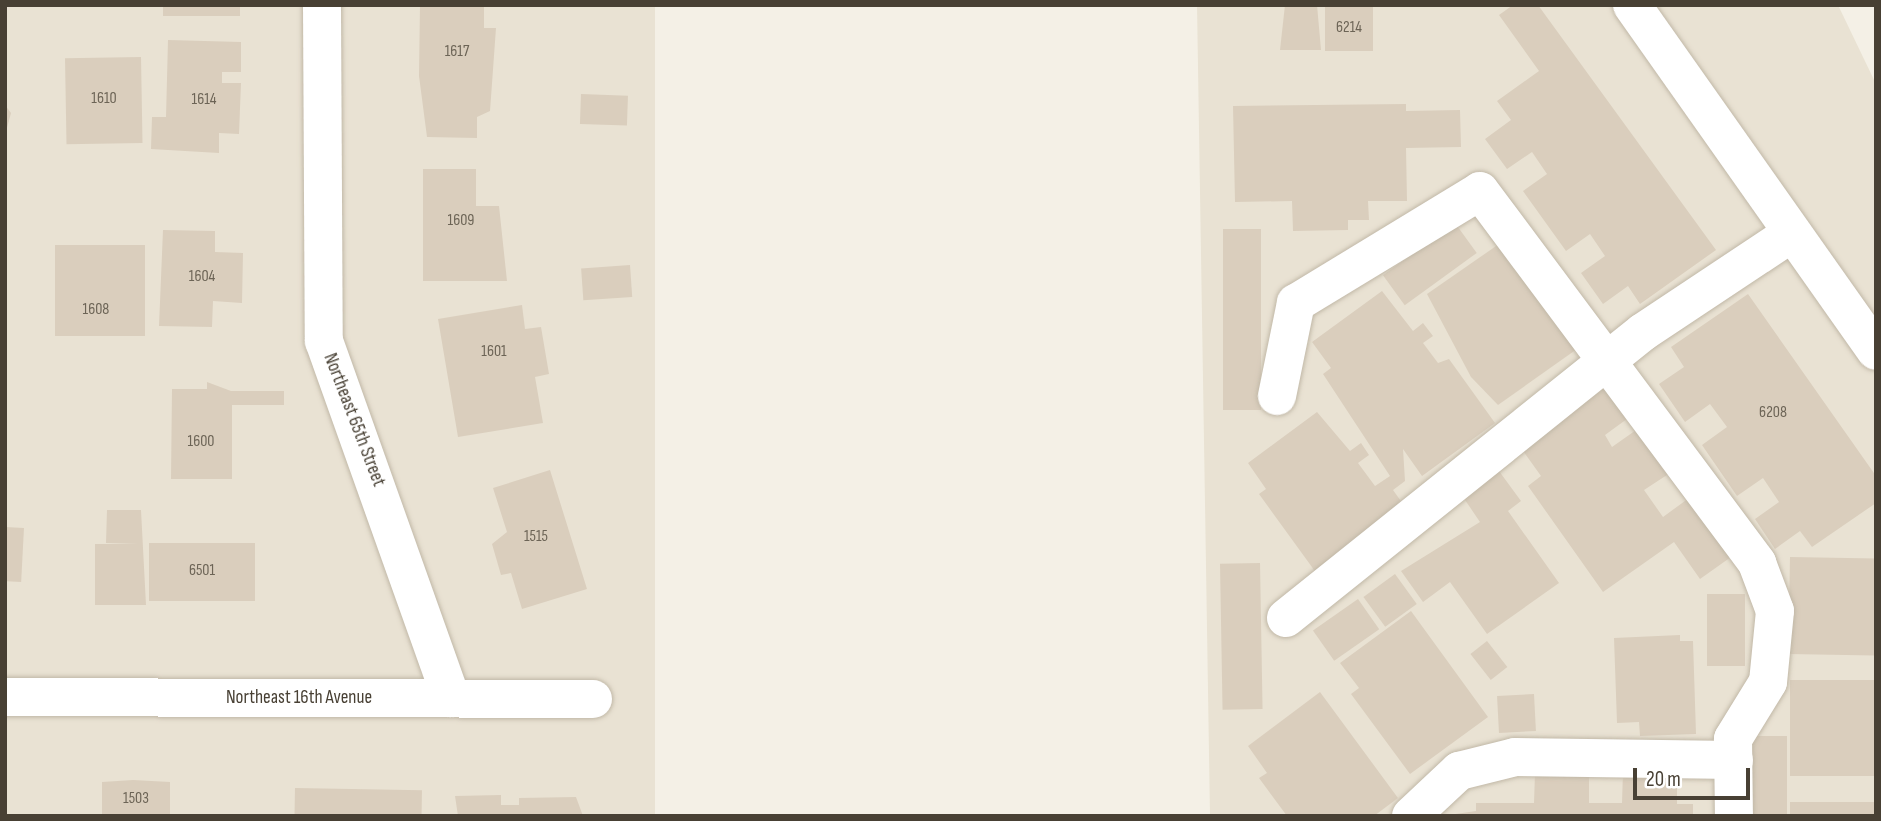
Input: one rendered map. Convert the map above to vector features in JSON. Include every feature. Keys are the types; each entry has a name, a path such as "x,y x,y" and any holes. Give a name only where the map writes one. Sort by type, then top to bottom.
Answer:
{"street":[{"name":"Northeast 65th Street","path":"322,5 324,341 451,698"},
{"path":"1632,5 1876,351"},
{"path":"1277,396 1296,303 1480,191 1610,358 1757,563 1775,611 1768,682 1733,738 1734,816"},
{"path":"1286,618 1610,358 1792,233"},
{"name":"Northeast 16th Avenue","path":"5,698 593,699"},
{"path":"1410,816 1459,771 1515,757 1734,760"}],"shaded area":[{"path":"5,5 655,5 655,816 5,816"},
{"path":"1197,5 1838,5 1876,84 1876,816 1210,816"}],"building":[{"path":"163,5 240,5 240,16 163,16"},
{"path":"420,5 484,5 484,28 496,28 490,111 477,117 477,138 427,137 419,76"},
{"path":"1285,5 1317,5 1321,50 1280,50"},
{"path":"1325,5 1373,5 1373,51 1325,51"},
{"path":"1513,5 1538,5 1716,250 1640,304 1628,286 1603,304 1581,273 1605,256 1590,234 1566,251 1523,191 1547,174 1532,152 1507,169 1485,139 1511,120 1497,101 1539,71 1499,15"},
{"path":"168,40 241,42 241,72 222,72 222,83 241,83 239,134 219,133 219,153 151,149 152,117 166,117"},
{"path":"141,57 143,143 67,144 65,58"},
{"path":"581,94 628,96 627,126 580,124"},
{"path":"1406,104 1406,111 1460,110 1461,147 1406,148 1407,201 1368,201 1369,220 1348,220 1348,230 1293,231 1292,201 1235,202 1233,106"},
{"path":"5,105 11,113 5,135"},
{"path":"423,169 476,169 476,206 499,206 507,281 423,281"},
{"path":"1455,223 1477,253 1405,305 1383,275"},
{"path":"1223,229 1261,229 1261,410 1223,410"},
{"path":"163,230 215,231 215,252 243,253 242,303 213,301 212,327 159,326"},
{"path":"1499,244 1577,349 1498,405 1471,377 1427,294"},
{"path":"55,245 145,245 145,336 55,336"},
{"path":"630,265 632,297 583,300 581,268"},
{"path":"1382,291 1413,331 1423,323 1433,336 1423,343 1438,363 1449,359 1495,423 1422,476 1403,449 1405,481 1393,490 1403,504 1317,574 1259,494 1266,489 1248,463 1317,412 1350,451 1361,443 1369,455 1358,463 1375,486 1390,476 1323,374 1331,368 1312,342"},
{"path":"1748,294 1876,476 1876,503 1812,547 1800,531 1775,549 1755,519 1779,502 1763,478 1737,496 1702,445 1727,427 1710,404 1685,422 1659,384 1684,367 1671,347"},
{"path":"522,305 525,329 541,327 549,374 535,377 543,423 458,437 438,319"},
{"path":"207,382 231,391 284,391 284,405 232,405 232,479 171,479 172,389 207,389"},
{"path":"1609,385 1631,416 1605,435 1612,447 1639,428 1670,473 1644,490 1663,517 1689,498 1731,557 1700,579 1674,542 1603,592 1528,486 1541,476 1521,448"},
{"path":"550,470 587,589 522,609 511,573 501,575 492,544 507,532 493,488"},
{"path":"1499,471 1521,501 1508,511 1559,583 1487,634 1450,582 1423,602 1401,571 1480,522 1463,497"},
{"path":"107,510 141,510 146,605 95,605 95,544 138,544 106,543"},
{"path":"5,527 24,528 21,582 5,581"},
{"path":"149,543 255,543 255,601 149,601"},
{"path":"1790,557 1876,559 1874,655 1788,654"},
{"path":"1260,563 1263,709 1223,710 1220,564"},
{"path":"1395,574 1417,604 1385,627 1363,597"},
{"path":"1707,594 1745,594 1745,666 1707,666"},
{"path":"1358,599 1379,629 1334,661 1313,631"},
{"path":"1411,611 1488,717 1410,774 1351,694 1359,688 1340,663"},
{"path":"1680,635 1680,641 1693,641 1696,734 1640,736 1639,722 1617,723 1614,638"},
{"path":"1487,641 1507,667 1491,680 1470,654"},
{"path":"1790,680 1876,680 1876,776 1790,776"},
{"path":"1320,692 1398,798 1374,816 1287,816 1259,778 1267,773 1248,746"},
{"path":"1534,694 1536,731 1499,733 1497,696"},
{"path":"1752,736 1787,736 1787,816 1752,816"},
{"path":"1623,772 1677,772 1677,804 1693,804 1693,816 1442,816 1476,811 1476,803 1534,803 1535,773 1589,774 1589,803 1622,803"},
{"path":"102,782 170,782 170,816 102,816"},
{"path":"295,788 422,790 422,816 295,816"},
{"path":"501,795 501,805 519,805 519,798 576,797 583,816 458,816 455,796"},
{"path":"1790,802 1876,802 1876,816 1790,816"}]}
